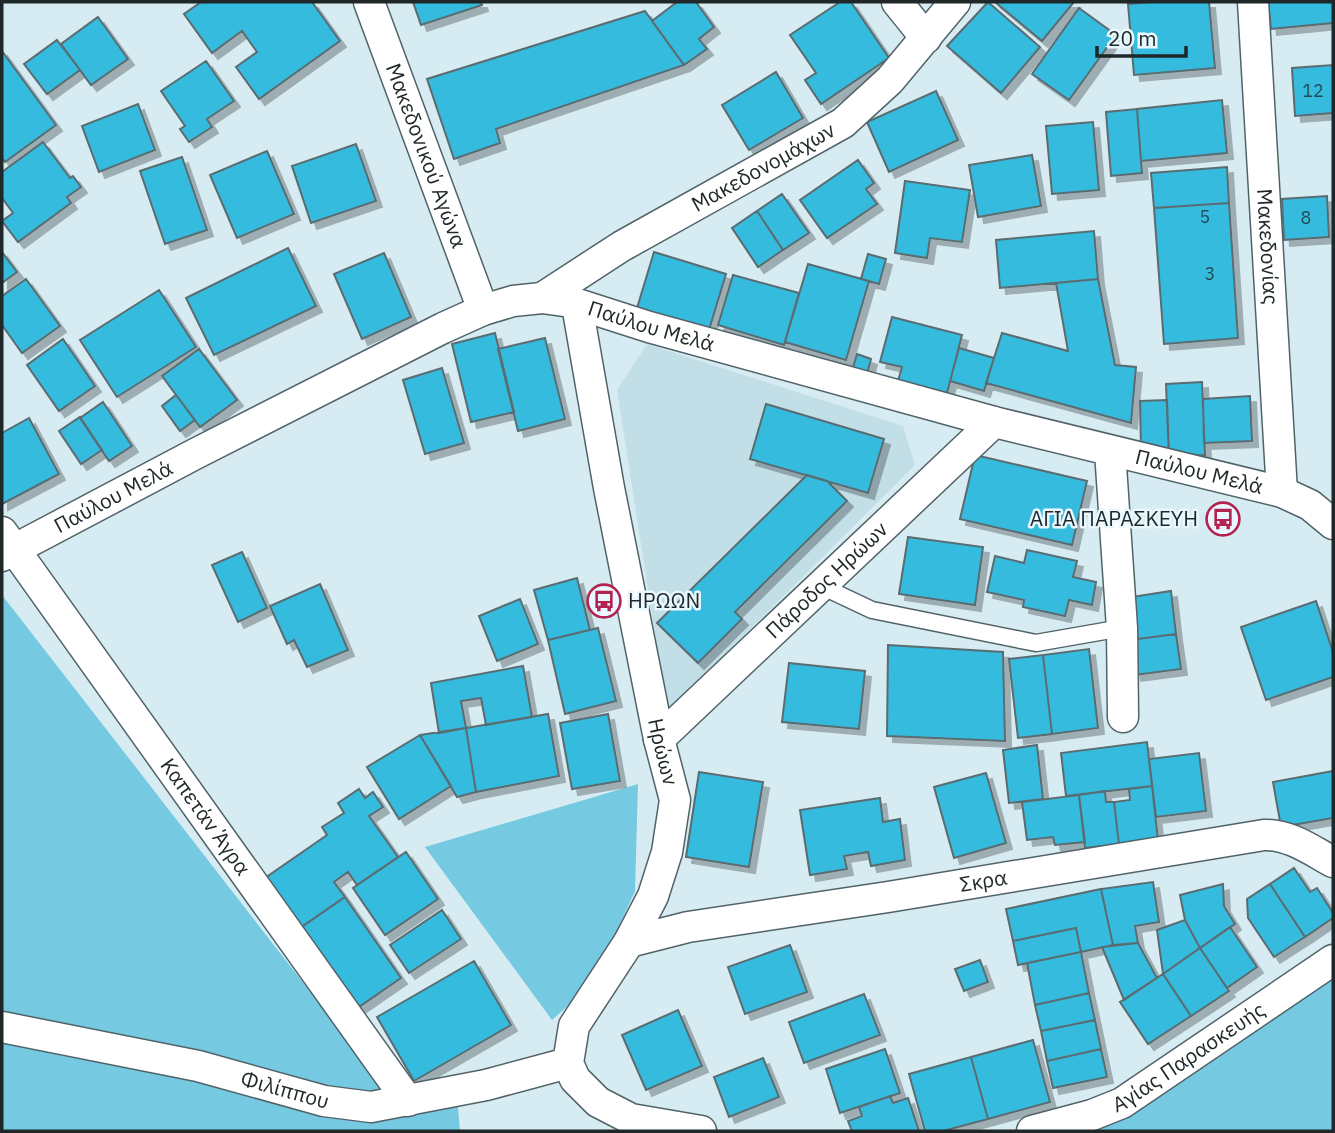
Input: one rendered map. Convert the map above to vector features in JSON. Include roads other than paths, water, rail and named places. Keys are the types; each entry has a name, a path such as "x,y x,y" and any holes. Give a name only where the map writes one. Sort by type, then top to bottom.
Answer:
{"street":[{"name":"Μακεδονικού Αγώνα","path":"369,2 483,310"},
{"path":"897,2 926,38"},
{"name":"Μακεδονομάχων","path":"542,298 622,246 844,123 890,80 955,2"},
{"name":"Μακεδονίας","path":"1253,2 1282,492"},
{"name":"Παύλου Μελά","path":"6,545 483,310 513,301 542,298 577,305 994,422 1282,492 1310,505 1333,524"},
{"name":"Ηρώων","path":"568,1063 574,1026 629,942 653,896 667,852 675,800 659,739 612,502 577,305"},
{"name":"Πάροδος Ηρώων","path":"659,739 994,422"},
{"path":"1111,451 1122,628 1123,718"},
{"name":"Καπετάν Άγρα","path":"6,545 408,1101"},
{"name":"Σκρα","path":"629,942 688,927 1264,835 1287,838 1333,862"},
{"name":"Αγίας Παρασκευής","path":"1031,1131 1092,1115 1122,1103 1333,960"},
{"name":"Φιλίππου","path":"2,1027 198,1066 324,1101 371,1107 486,1085 568,1063"},
{"path":"568,1063 575,1079 598,1102 631,1119 701,1131"}],"lane":[{"path":"821,586 872,610 1036,643 1122,628"}],"place":[{"name":"ΑΓΙΑ ΠΑΡΑΣΚΕΥΗ","path":"1223,519"},
{"name":"ΗΡΩΩΝ","path":"604,601"}]}
